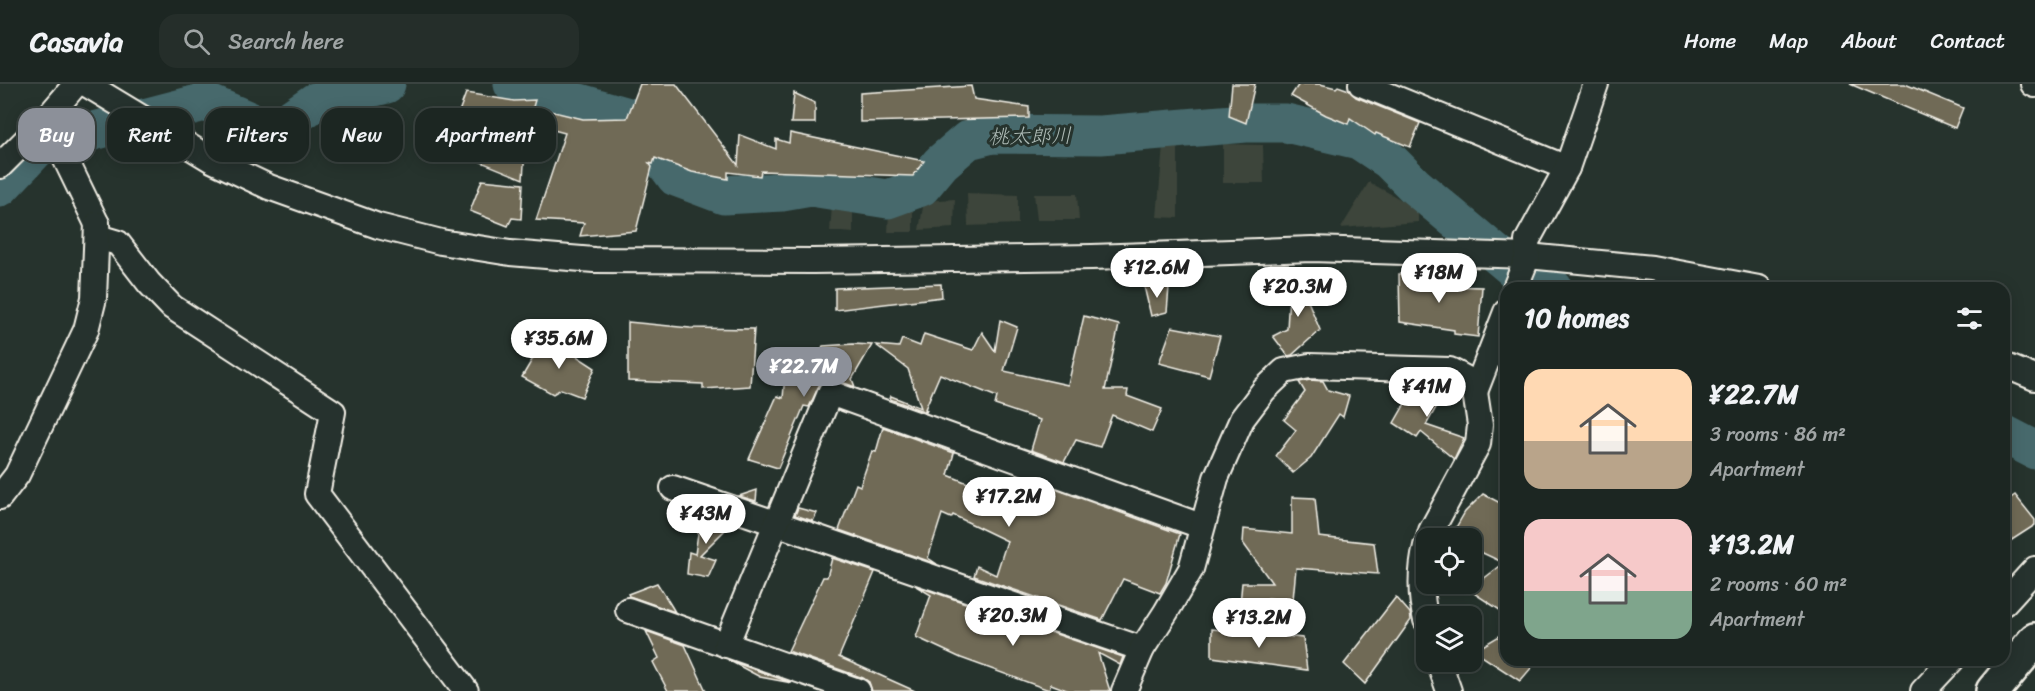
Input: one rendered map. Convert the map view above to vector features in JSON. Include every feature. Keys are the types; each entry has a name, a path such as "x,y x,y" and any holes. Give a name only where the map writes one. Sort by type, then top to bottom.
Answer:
{"highway":[{"path":"1993,691 2035,640"}],"street":[{"path":"56,108 76,84"},
{"path":"86,84 212,160 269,187 378,226 441,242 510,253 594,260 802,261 1092,257 1312,249 1528,256 1652,268 1727,282"},
{"path":"1361,84 1567,168"},
{"path":"1517,282 1528,256 1527,241 1567,168 1596,84"},
{"path":"0,165 18,147"},
{"path":"67,162 97,224 98,237 118,243 172,307 333,412 317,494 466,691"},
{"path":"0,497 17,475 86,330 94,298 97,224"},
{"path":"1475,392 1500,327"},
{"path":"1124,691 1142,649 1191,569 1216,478 1242,419 1264,390 1284,371 1309,366 1450,370 1467,379 1475,392 1480,425 1478,444 1433,528"},
{"path":"2010,368 2035,378"},
{"path":"726,645 830,393 1201,526"},
{"path":"674,488 1142,649"},
{"path":"2010,596 2035,568"},
{"path":"628,610 858,691"},
{"path":"1923,691 1946,666"},
{"path":"1442,672 1449,691"}],"shaded area":[{"path":"1223,144 1263,145 1264,183 1223,183"},
{"path":"1163,145 1178,145 1178,218 1157,217"},
{"path":"1369,182 1418,209 1418,222 1341,228"},
{"path":"967,193 1018,195 1018,224 968,226"},
{"path":"1034,194 1077,194 1079,220 1037,220"},
{"path":"955,199 954,228 919,230 924,201"},
{"path":"832,205 853,206 853,233 830,231"},
{"path":"913,207 913,232 888,232 889,211"}],"building":[{"path":"640,84 676,84 738,165 740,135 776,149 776,139 789,143 790,133 924,161 913,176 761,171 760,176 728,172 728,179 692,172 655,158 653,164 649,163 652,167 636,231 580,236 584,223 536,220 565,133 556,131 556,113 583,119 627,118"},
{"path":"1232,84 1255,84 1246,123 1229,116"},
{"path":"1299,84 1320,84 1336,88 1338,86 1349,90 1356,97 1420,123 1410,147 1376,133 1375,135 1350,118 1348,124 1326,115 1291,96"},
{"path":"1850,84 1905,84 1963,108 1955,128"},
{"path":"971,86 974,99 1029,107 1029,118 860,122 860,93"},
{"path":"466,93 514,101 535,100 533,107 537,108 460,108"},
{"path":"794,93 815,103 815,123 791,123"},
{"path":"481,162 524,162 523,179"},
{"path":"482,180 523,184 521,219 512,218 508,226 470,211"},
{"path":"1441,271 1442,286 1482,287 1478,337 1454,334 1454,330 1400,322 1399,274"},
{"path":"1290,277 1311,279 1308,301 1320,330 1288,356 1273,336 1287,329"},
{"path":"941,284 942,297 835,310 835,288"},
{"path":"1144,286 1169,287 1167,312 1151,316"},
{"path":"1084,316 1119,325 1105,390 1128,390 1127,396 1162,409 1152,432 1112,415 1100,447 1076,440 1064,462 1031,450 1040,420 995,405 997,397 940,374 925,409 926,412 890,399 891,396 921,408 908,369 876,345 899,347 902,339 920,346 924,334 973,350 982,332 995,351 1000,320 1017,327 1004,371 1068,385"},
{"path":"628,322 690,328 754,329 750,386 703,389 703,384 628,381"},
{"path":"1172,327 1220,336 1209,376 1159,363"},
{"path":"546,336 595,368 582,397 561,389 553,394 522,377"},
{"path":"872,345 852,379 855,387 834,379 821,382 809,407 804,406 778,468 749,459 777,396 783,398 785,375 811,369 823,346"},
{"path":"1323,381 1328,390 1349,396 1343,417 1339,414 1311,458 1293,473 1276,456 1296,430 1284,420 1305,392 1299,382"},
{"path":"1417,383 1441,384 1437,406 1426,425 1464,438 1454,459 1421,432 1417,438 1394,423"},
{"path":"883,427 954,453 948,475 1014,502 1022,477 1180,534 1166,583 1160,593 1123,579 1102,620 974,576 977,566 996,575 1007,541 953,515 951,518 942,514 928,558 937,564 839,530 856,484 860,486 872,451 876,452"},
{"path":"757,490 756,501 739,496"},
{"path":"1483,494 1500,503 1500,561 1482,553 1482,528 1456,528 1465,512"},
{"path":"2015,495 2035,520 2035,525 2010,541 2010,499"},
{"path":"1292,497 1315,498 1319,537 1374,543 1378,574 1296,568 1292,610 1284,600 1268,598 1267,603 1240,604 1242,583 1272,583 1243,543 1244,529 1292,534"},
{"path":"798,508 817,513 813,521 795,515"},
{"path":"701,513 732,523 700,555 716,560 708,578 687,574 689,552 695,554"},
{"path":"832,558 875,572 839,657 915,691 872,691 869,682 863,678 788,651 823,577 827,577"},
{"path":"1500,566 1500,610 1475,594 1482,594 1482,580"},
{"path":"657,583 675,612 628,594"},
{"path":"916,586 1123,657 1120,665 1098,653 1110,691 1069,691 1051,684 1049,690 961,658 916,637 931,595"},
{"path":"1396,597 1410,613 1411,620 1365,684 1344,664"},
{"path":"1212,629 1303,638 1307,670 1212,657"},
{"path":"646,631 685,645 706,691 668,691 653,662 659,658"},
{"path":"1500,636 1500,666 1533,666 1520,681 1482,656 1482,646"},
{"path":"728,660 792,683 760,677"}],"waterway":[{"name":"桃太郎川","path":"0,187 40,145 205,102 273,131 315,102 386,84"},
{"name":"桃太郎川","path":"513,84 632,118 676,177 724,195 782,192 811,187 888,199 921,187 941,163 968,140 992,134 1101,135 1246,123 1286,123 1359,140 1389,160 1415,186 1530,282"},
{"name":"桃太郎川","path":"2010,437 2035,450"}]}
